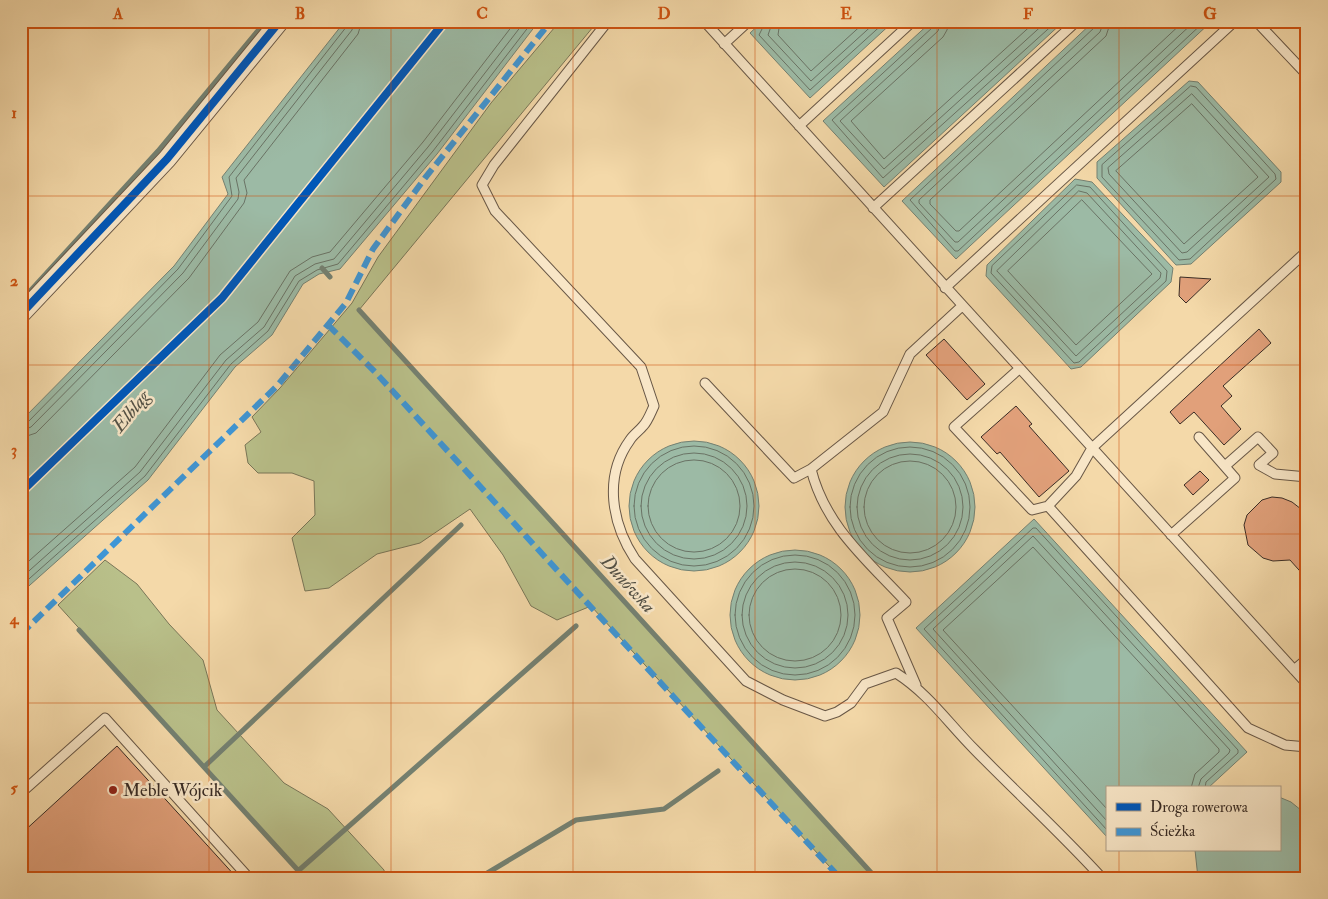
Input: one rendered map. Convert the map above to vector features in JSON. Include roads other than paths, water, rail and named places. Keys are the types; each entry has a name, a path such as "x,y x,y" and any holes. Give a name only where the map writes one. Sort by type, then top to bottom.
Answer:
{"street":[{"path":"21,314 167,159 280,21"}],"lane":[{"path":"608,21 494,165 482,185 495,211 641,367 654,406 645,424 630,440 617,465 612,482 614,510 623,540 642,567 746,681 783,700 825,716 837,712 851,703 865,684 896,673 916,686 974,750 1054,826 1102,878"},
{"path":"704,21 1307,684"},
{"path":"724,44 749,21"},
{"path":"799,126 913,21"},
{"path":"874,208 1077,21"},
{"path":"945,288 1234,21"},
{"path":"1256,21 1307,75"},
{"path":"1019,369 954,427 1032,510 1048,506 1076,476 1092,448 1307,252"},
{"path":"706,382 794,478 811,469 883,412 910,354 962,306"},
{"path":"1171,535 1235,478 1199,437"},
{"path":"1225,466 1258,437 1273,453 1259,465 1275,474 1307,477"},
{"path":"811,469 817,492 834,524 906,602 887,618 916,686"},
{"path":"1048,506 1248,728 1285,745 1307,747"},
{"path":"1294,670 1307,659"},
{"path":"21,793 105,718 249,878"}],"water":[{"name":"Elbląg","path":"345,21 539,21 437,154 340,269 319,274 303,284 272,335 235,367 148,480 21,593 21,421 174,266 228,194 222,177"},
{"path":"763,21 894,21 810,98 750,33"},
{"path":"932,21 1064,21 884,187 823,121"},
{"path":"1094,21 1212,21 956,259 902,201"},
{"path":"1189,81 1198,82 1281,172 1281,182 1191,264 1176,265 1097,178 1097,162"},
{"path":"1075,179 1092,182 1173,268 1171,282 1081,367 1071,369 986,276 987,265"},
{"path":"694,441 719,446 740,460 754,481 759,506 754,531 740,552 719,566 694,571 669,566 648,552 634,531 629,506 634,481 648,460 669,446"},
{"path":"910,442 935,447 956,461 970,482 975,507 970,532 956,553 935,567 910,572 885,567 864,553 850,532 845,507 850,482 864,461 885,447"},
{"path":"1034,519 1247,752 1210,786 1106,786 1106,836 916,628"},
{"path":"795,550 820,555 841,569 855,590 860,615 855,640 841,661 820,675 795,680 770,675 749,661 735,640 730,615 735,590 749,569 770,555"},
{"path":"1280,797 1291,802 1307,815 1307,878 1198,878 1195,852 1280,852"}],"waterway":[{"path":"21,301 158,151 266,21"},
{"path":"322,268 330,277"},
{"name":"Dunówka","path":"359,310 876,878"},
{"path":"204,767 461,525"},
{"path":"298,871 576,626"},
{"path":"79,630 305,878"},
{"path":"479,878 576,820 664,809 718,771"}],"place":[{"name":"Meble Wójcik","path":"113,790"}]}
